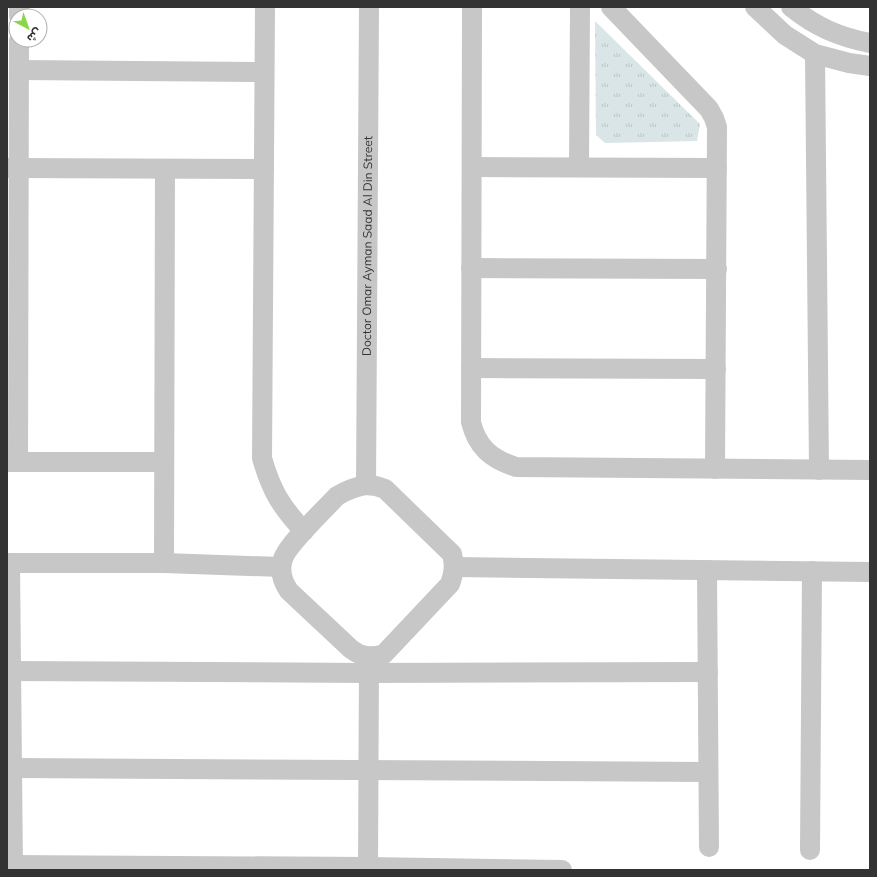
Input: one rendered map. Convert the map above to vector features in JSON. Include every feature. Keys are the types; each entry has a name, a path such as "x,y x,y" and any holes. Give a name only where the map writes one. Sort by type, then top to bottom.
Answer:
{"street":[{"path":"265,7 262,458 268,479 277,498 289,516 304,531"},
{"name":"Doctor Omar Ayman Saad Al Din Street","path":"366,485 369,7"},
{"path":"472,7 471,422 474,433 490,456 502,463 516,467 870,470"},
{"path":"579,167 580,7"},
{"path":"611,7 709,109 717,128 715,469"},
{"path":"755,7 786,35 815,54 849,64 870,66"},
{"path":"791,7 807,20 828,31 851,39 870,43"},
{"path":"19,48 13,168 12,462 164,462"},
{"path":"815,54 819,470"},
{"path":"19,70 264,72"},
{"path":"472,167 717,168"},
{"path":"13,168 264,169"},
{"path":"164,563 165,169"},
{"path":"471,268 717,269"},
{"path":"471,368 716,369"},
{"path":"368,869 369,665 363,656 351,649 289,591 281,576 281,567 285,553 304,531 337,496 356,486 366,485 385,489 452,554 454,566 450,584 384,654 377,657 369,665"},
{"path":"281,567 164,563 8,563 12,768 11,866 562,870"},
{"path":"454,566 870,572"},
{"path":"707,570 709,847"},
{"path":"810,850 812,571"},
{"path":"11,671 369,665 708,672"},
{"path":"12,768 708,772"}],"green space":[{"path":"595,21 700,124 697,141 605,143 596,135"}]}
